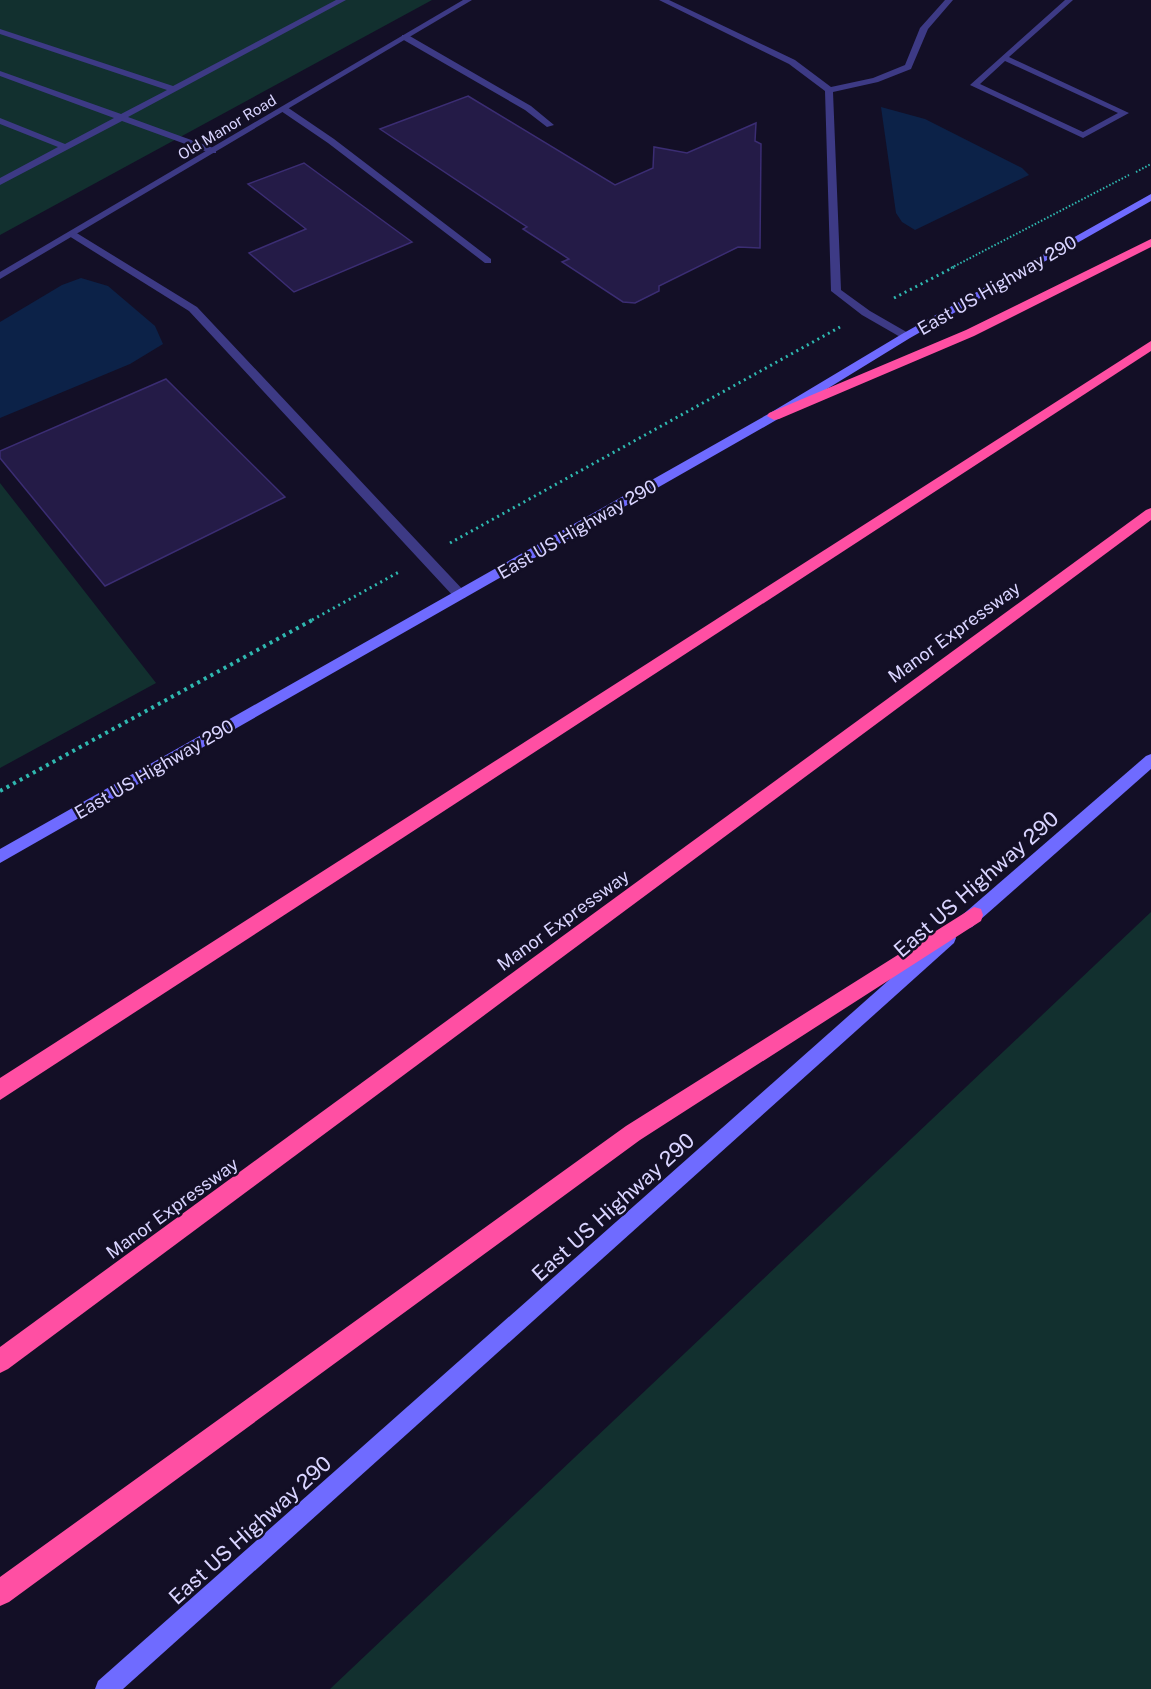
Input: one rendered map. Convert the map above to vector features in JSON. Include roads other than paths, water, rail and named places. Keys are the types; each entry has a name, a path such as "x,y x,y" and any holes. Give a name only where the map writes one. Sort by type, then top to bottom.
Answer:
{"highway":[{"path":"774,416 970,333 1151,242"},
{"path":"0,1090 1151,345"},
{"name":"Manor Expressway","path":"0,1361 1151,513"},
{"path":"0,1593 633,1133 974,915"}],"main road":[{"name":"East US Highway 290","path":"0,857 774,416 906,336 1151,196"},
{"name":"East US Highway 290","path":"106,1689 1151,760"}],"street":[{"path":"0,182 342,0"},
{"name":"Old Manor Road","path":"0,276 468,0"},
{"path":"663,0 792,62 829,90 875,80 908,67 924,28 949,0"},
{"path":"1004,58 1125,113 1083,135 974,86 1004,58 1070,0"},
{"path":"0,31 173,89"},
{"path":"405,37 528,108 550,125"},
{"path":"0,73 213,151"},
{"path":"829,90 836,291 866,313 906,336"},
{"path":"284,109 331,141 488,261"},
{"path":"0,121 65,147"},
{"path":"72,234 193,309 460,595"}],"water":[{"path":"881,107 925,119 1022,168 1029,175 915,230 902,222 896,213"},
{"path":"81,278 108,286 155,326 163,344 130,364 0,418 0,322 62,285"}]}
